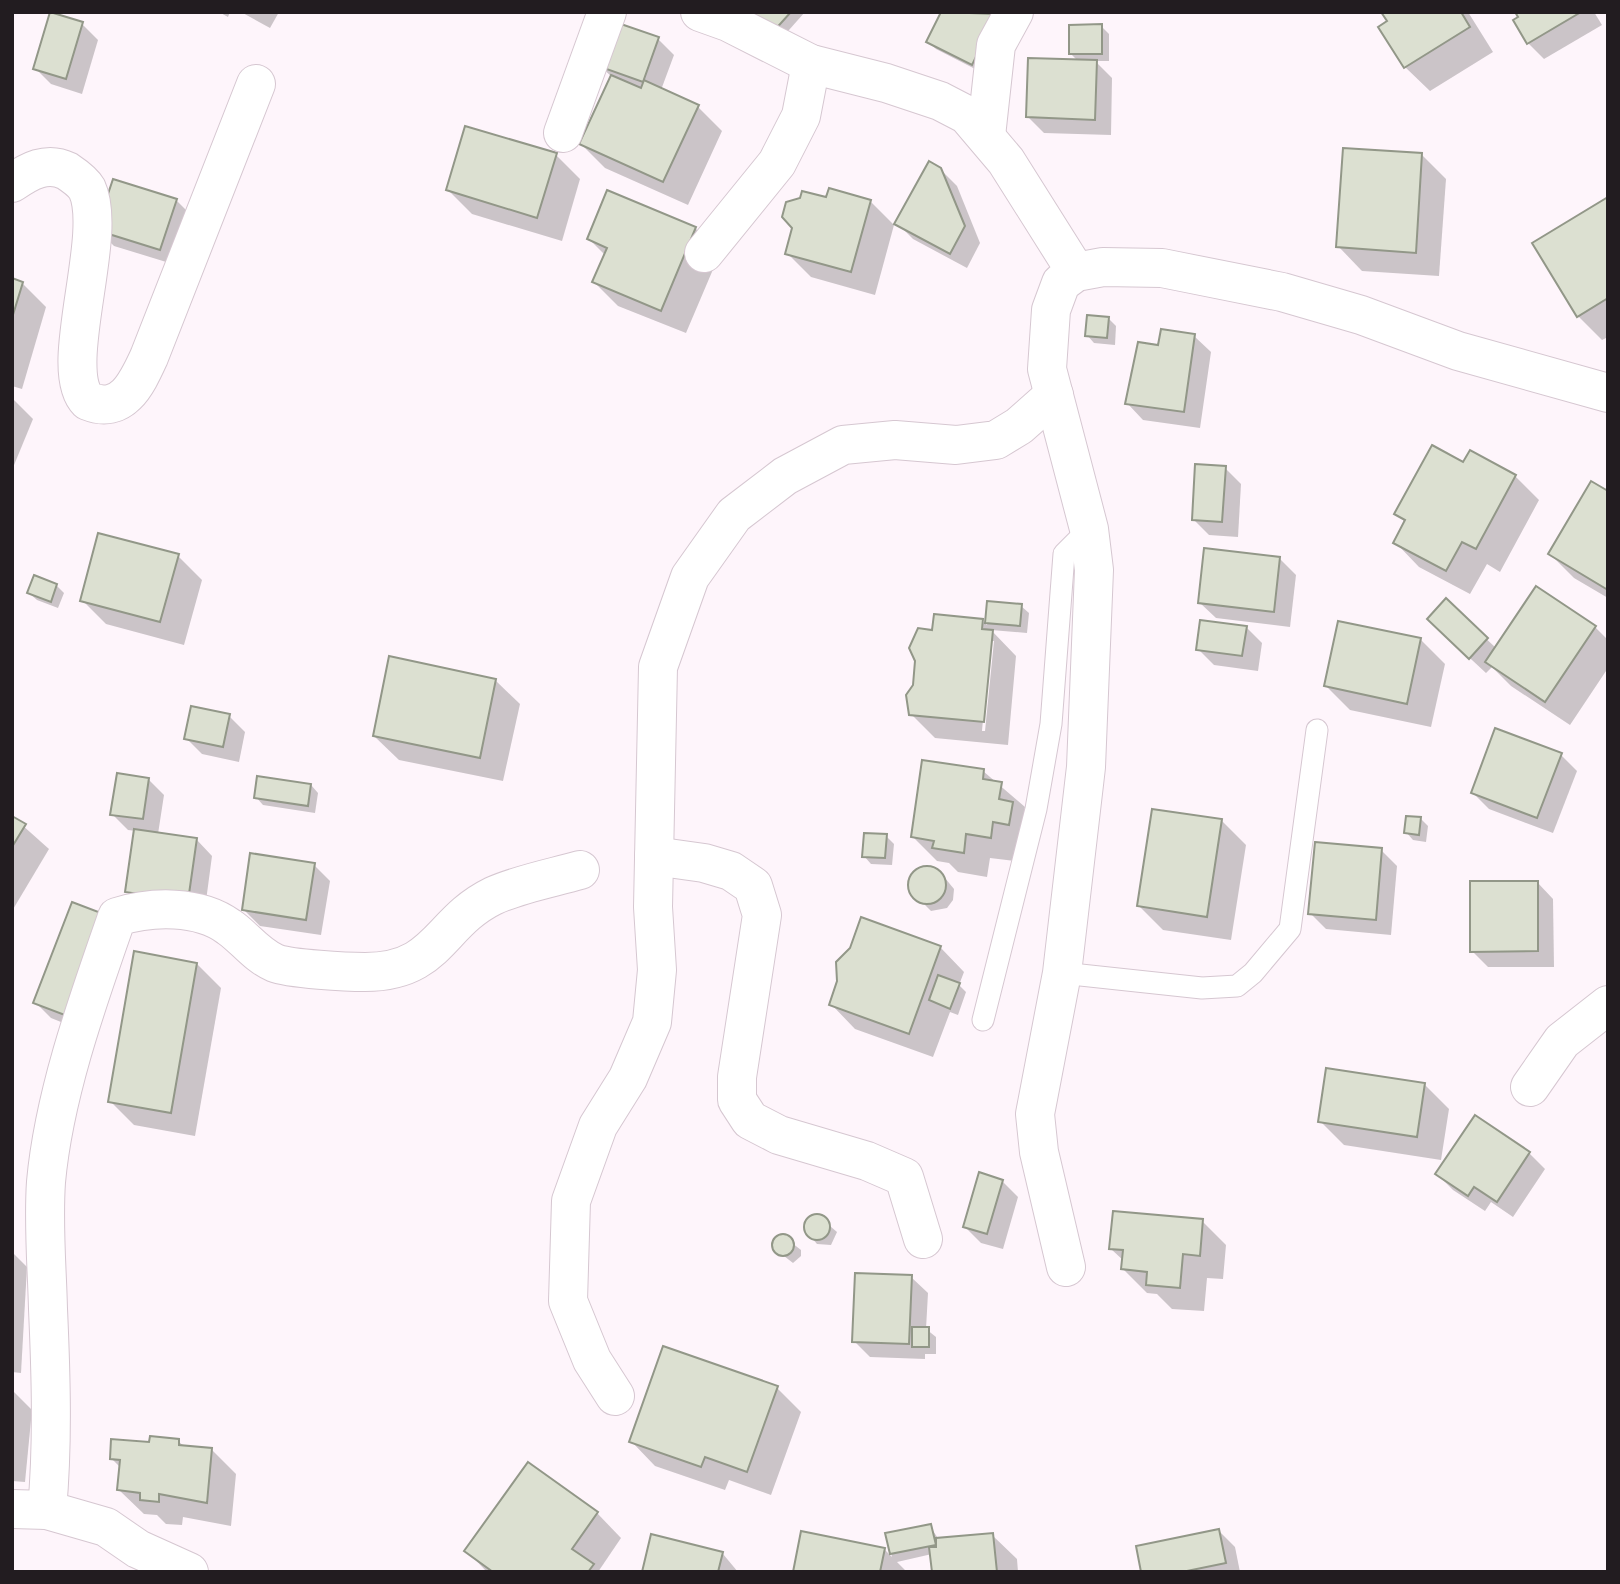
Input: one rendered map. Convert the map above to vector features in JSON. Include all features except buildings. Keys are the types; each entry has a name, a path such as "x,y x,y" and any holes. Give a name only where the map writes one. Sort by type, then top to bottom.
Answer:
{"street":[{"path":"563,133 607,12"},
{"path":"700,12 728,22 811,64 886,83 940,101 967,115 986,136 1076,272"},
{"path":"986,136 996,45 1013,12"},
{"path":"704,253 777,163 801,116 811,64"},
{"path":"12,183 38,167 48,167 74,175 87,188 91,232 82,320 80,386 89,401 104,405 117,402 128,396 149,357 256,84"},
{"path":"1066,1267 1039,1152 1035,1114 1062,973 1086,767 1094,570 1089,529 1047,369 1051,310 1061,283 1076,272 1103,267 1162,268 1282,292 1361,315 1458,351 1608,393"},
{"path":"615,1396 592,1360 568,1301 571,1201 598,1126 628,1078 652,1022 657,970 653,907 658,667 690,577 734,515 785,476 844,445 895,440 956,445 996,440 1019,426 1054,395"},
{"path":"654,856 704,863 731,871 753,886 762,915 737,1077 737,1100 750,1120 779,1135 867,1161 904,1177 923,1239"},
{"path":"189,1572 138,1549 106,1527 30,1510 52,1463 44,1227 46,1181 54,1127 93,986 117,917 141,909 204,912 230,927 253,949 277,964 366,972 406,968 437,946 464,915 494,896 580,870"},
{"path":"1530,1087 1562,1041 1608,1005"}],"lane":[{"path":"983,1020 1042,773 1051,724 1064,554 1089,529"},
{"path":"1062,973 1202,988 1237,986 1253,973 1290,929 1317,730"}]}
